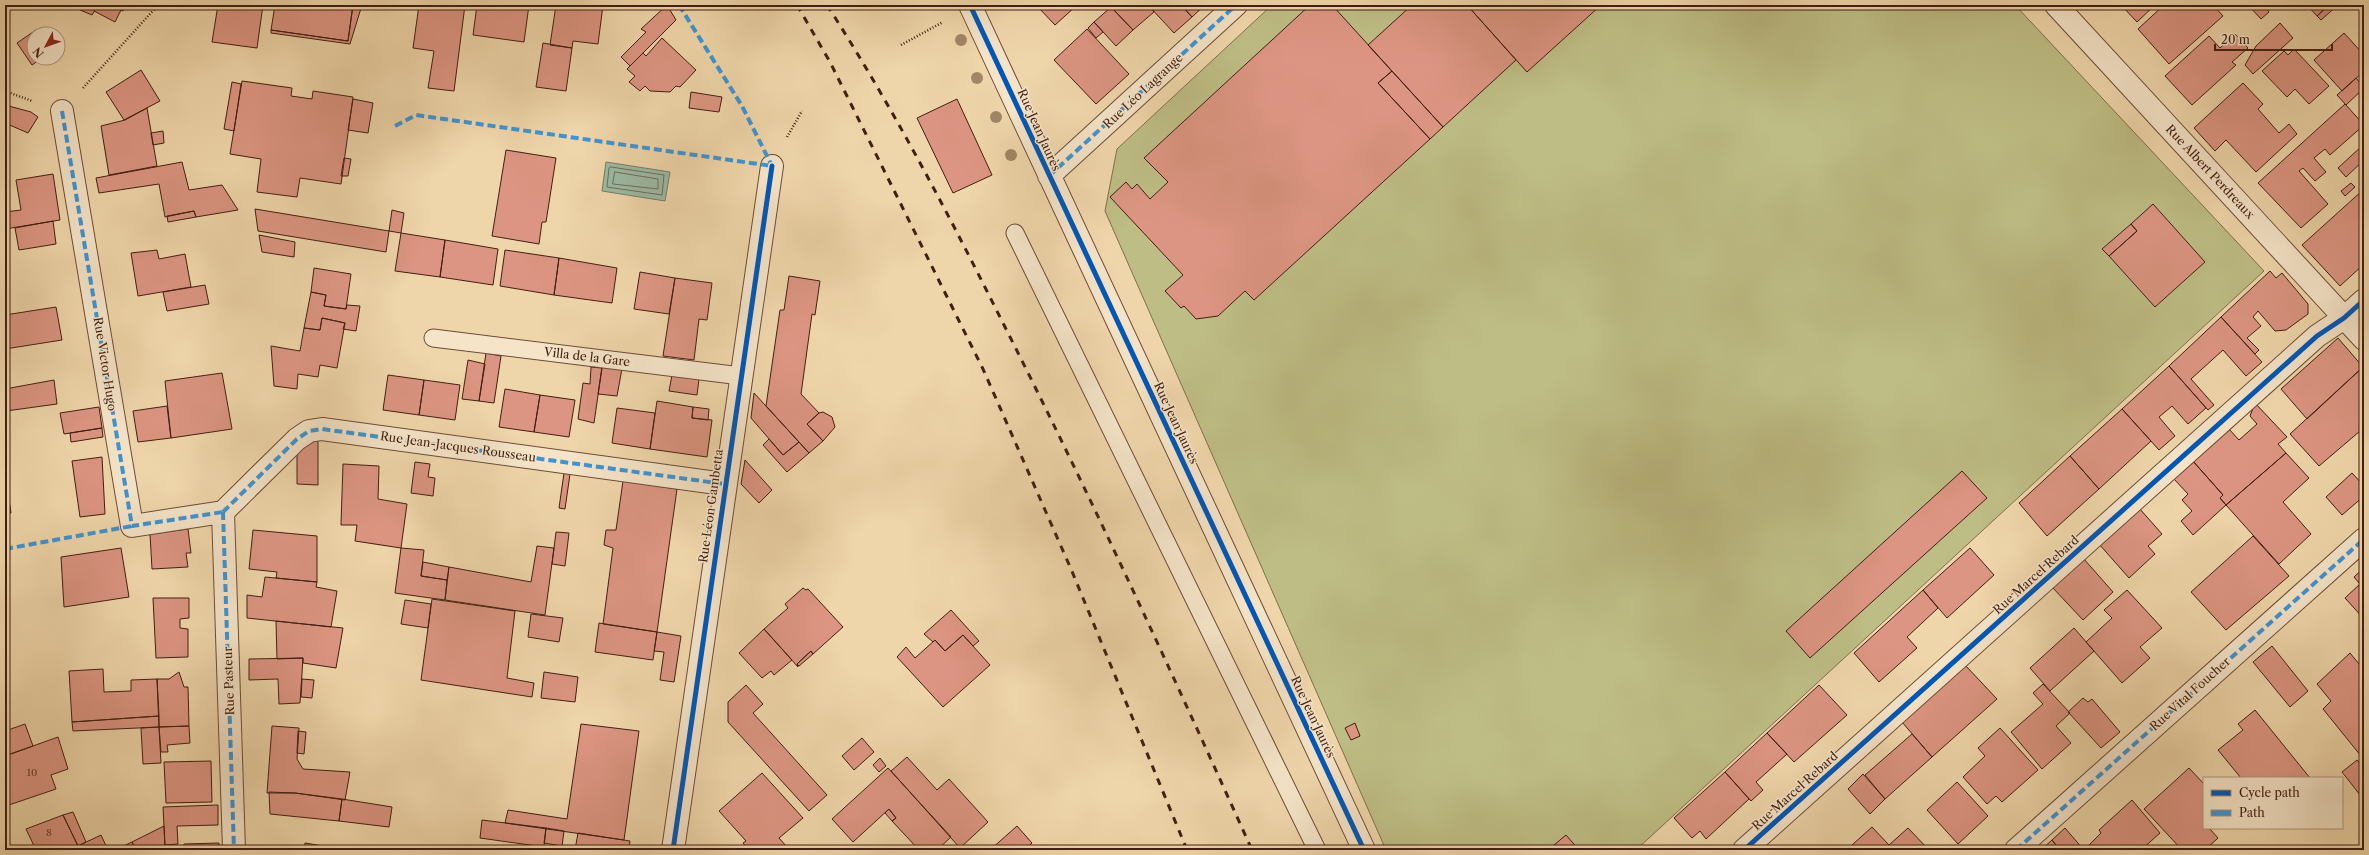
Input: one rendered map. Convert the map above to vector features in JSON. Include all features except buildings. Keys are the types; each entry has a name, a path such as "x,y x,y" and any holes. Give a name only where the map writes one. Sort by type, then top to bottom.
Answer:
{"street":[{"name":"Rue Léo Lagrange","path":"1049,176 1236,5"},
{"name":"Rue Albert Perdreaux","path":"2056,5 2364,339"},
{"name":"Rue Jean Jaurès","path":"971,6 1364,850"},
{"name":"Rue Victor Hugo","path":"62,111 132,526 223,512"},
{"name":"Rue Léon Gambetta","path":"673,850 724,484 772,166"},
{"name":"Rue Marcel Rebard","path":"1744,850 2317,336 2344,318 2364,300"},
{"name":"Rue Jean-Jacques Rousseau","path":"223,512 297,439 309,431 322,429 724,484"},
{"name":"Rue Pasteur","path":"223,512 234,850"},
{"name":"Rue Vital Foucher","path":"2016,850 2364,539"}],"lane":[{"path":"1015,233 1317,850"},
{"name":"Villa de la Gare","path":"433,338 740,376"}],"path":[{"path":"62,111 158,5"},
{"path":"901,45 971,6"}],"shaded area":[{"path":"1272,5 2015,5 2264,271 1636,850 1386,850 1105,211 1117,149"}],"water":[{"path":"606,162 670,172 665,201 602,191"}],"railway":[{"path":"797,5 830,62 983,369 1071,569 1187,850"},
{"path":"827,5 852,44 899,124 985,288 1101,523 1252,850"}],"marked path":[{"path":"679,5 742,106 772,166"},
{"path":"1049,176 1236,5"},
{"path":"62,111 132,526 223,512"},
{"path":"395,126 416,115 772,166"},
{"path":"223,512 297,439 309,431 322,429 724,484"},
{"path":"223,512 234,850"},
{"path":"5,549 132,526"},
{"path":"2016,850 2364,539"}],"cycle path":[{"path":"970,5 1364,850"},
{"path":"673,850 772,166"},
{"path":"1744,850 2317,336 2344,318 2364,300"}]}
